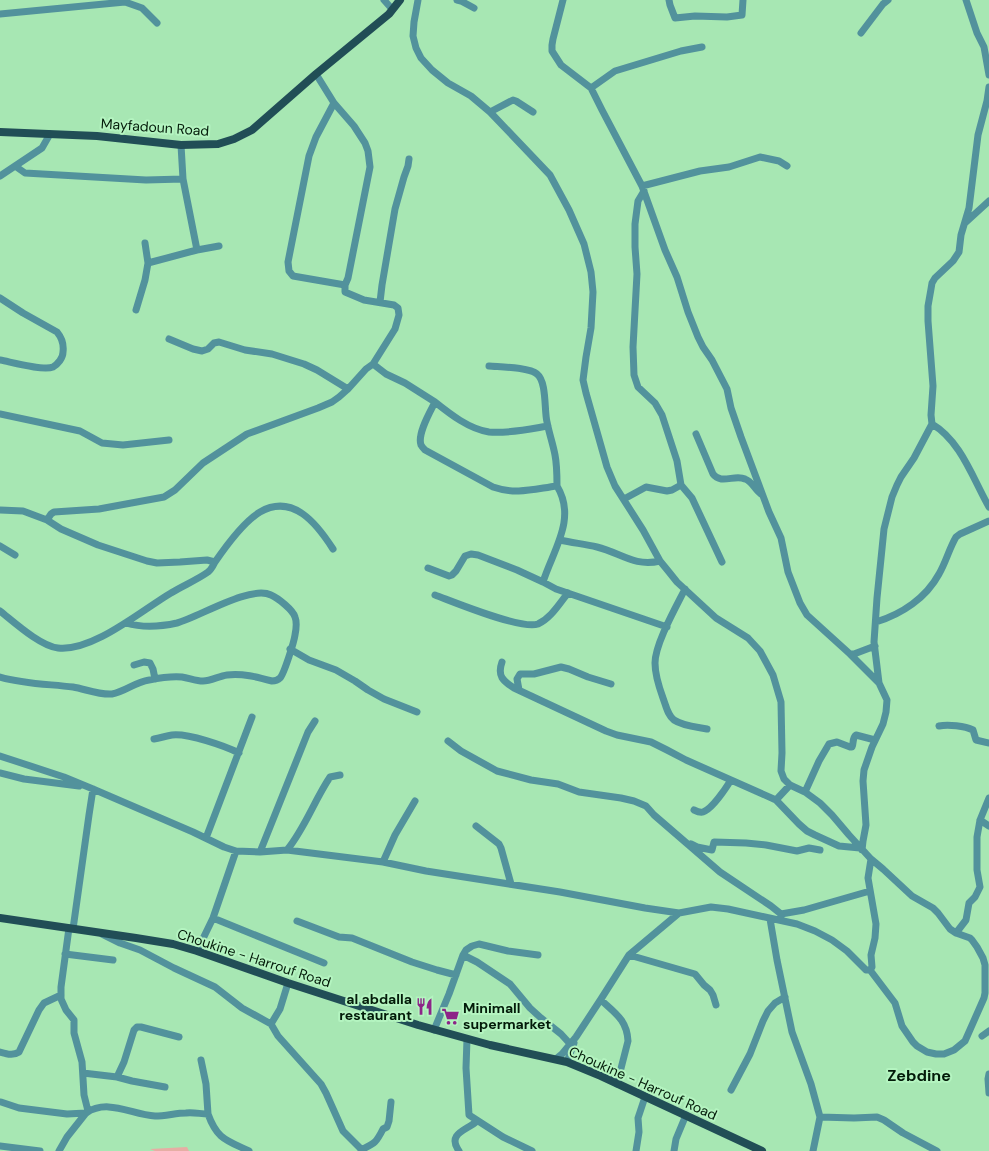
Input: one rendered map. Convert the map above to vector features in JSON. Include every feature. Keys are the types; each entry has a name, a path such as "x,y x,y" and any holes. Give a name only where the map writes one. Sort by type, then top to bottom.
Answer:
{"main road":[{"name":"Mayfadoun Road","path":"0,132 98,136 181,144 218,144 234,140 252,130 316,74 389,14 400,0"},
{"name":"Choukine - Harrouf Road","path":"0,918 173,944 197,951 288,984 434,1030 567,1062 762,1151"}],"street":[{"path":"384,0 392,9"},
{"path":"418,0 413,36 416,48 421,58 432,70 448,83 471,96 490,112 550,175 569,210 584,244 591,272 593,292 591,328 583,380 607,467 615,486 643,530 660,561 685,589 716,618 748,638 760,651 767,663 773,675 781,702 782,753 780,771 784,779 790,785 805,792 820,803 871,859 883,868 912,896 933,908 950,929 970,938 978,947 987,966 985,993 965,1041 954,1050 944,1054 927,1052 917,1046 902,1026 895,1003 870,970 866,970 847,951 832,940 815,931 781,918 771,906 720,872 654,815 646,806 621,798 579,792 558,784 531,780 497,771 461,751 448,741"},
{"path":"457,0 474,8"},
{"path":"563,0 561,13 552,38 552,51 561,65 592,88 643,188 698,336 727,389 733,415 769,512 781,538 788,572 800,603 807,615 879,683"},
{"path":"669,0 676,18 695,16 727,17 742,15 743,0"},
{"path":"861,33 883,4 888,0"},
{"path":"966,0 977,33 984,47 989,75"},
{"path":"0,14 125,2 142,8 157,23"},
{"path":"592,88 616,71 681,51 702,47"},
{"path":"47,520 54,512 99,509 164,497 175,490 203,463 247,434 318,408 339,397 372,364 395,329 399,315 398,308 394,305 364,300 345,292 345,285 348,278 370,168 368,151 365,143 354,126 334,103 316,74"},
{"path":"861,849 866,825 863,781 864,770 867,759 883,724 887,700 879,683 874,646 884,529 892,497 901,477 914,458 932,424 931,415 933,386 928,321 931,289 935,278 953,261 959,252 961,236 971,193 978,135 986,106 989,87"},
{"path":"490,112 513,100 533,112"},
{"path":"334,103 316,137 309,156 288,262 289,271 293,276 345,285"},
{"path":"0,176 42,148 50,134"},
{"path":"181,144 184,179 198,250"},
{"path":"643,188 700,171 728,167 760,157 779,161 787,166"},
{"path":"380,302 395,209 409,159"},
{"path":"16,166 25,173 146,180 184,179"},
{"path":"643,188 638,201 635,224 636,274 633,347 634,375 638,387 655,403 662,414 677,461 681,485 692,498 722,562"},
{"path":"965,223 989,201"},
{"path":"136,310 145,280 148,263 145,243"},
{"path":"148,263 219,246"},
{"path":"0,298 57,332 64,345 63,354 60,361 52,367 40,368 0,360"},
{"path":"169,339 202,351 208,349 214,343 219,342 244,350 272,354 311,367 348,388"},
{"path":"372,364 386,374 405,383 459,419 481,430 490,432 510,431 548,426"},
{"path":"489,366 515,368 536,372 541,379 548,426 555,454 557,486 565,511 560,540 549,564 544,582"},
{"path":"435,402 422,433 421,445 425,450 493,488 503,491 528,491 557,486"},
{"path":"0,414 80,431 102,443 123,446 169,440"},
{"path":"932,424 942,432 963,458 989,507"},
{"path":"696,434 715,477 724,479 744,478 764,497"},
{"path":"624,500 646,487 667,491 681,485"},
{"path":"0,611 40,641 56,648 71,648 79,646 126,623 170,593 209,572 214,562 236,534 259,512 273,506 292,508 306,516 326,539 333,550"},
{"path":"0,510 23,511 47,520 61,529 98,545 148,561 157,563 207,560 214,562"},
{"path":"876,622 886,619 916,602 930,588 940,574 956,537 989,521"},
{"path":"560,540 597,547 627,559 651,563 660,561"},
{"path":"0,546 15,555"},
{"path":"428,568 448,576 452,575 465,556 471,554 478,555 517,570 568,594 667,627"},
{"path":"685,589 660,641 656,654 655,668 660,690 672,719 707,729"},
{"path":"0,677 24,682 72,687 105,694 118,692 137,683 155,678 180,677 205,681 225,675 236,674 275,681 281,676 295,634 296,620 292,612 270,594 250,594 177,623 150,627 126,623"},
{"path":"435,595 511,622 532,625 538,624 548,616 568,594"},
{"path":"850,654 854,654 874,646"},
{"path":"290,649 309,660 336,670 384,699 417,712"},
{"path":"134,665 144,662 150,664 155,678"},
{"path":"502,662 500,669 502,678 507,683 519,690 606,731 617,735 651,742 776,800 795,820 811,833 839,846 861,849"},
{"path":"519,690 517,679 520,674 540,673 553,668 561,667 611,684"},
{"path":"206,838 252,717"},
{"path":"260,852 308,732 315,721"},
{"path":"939,726 947,725 969,728 974,731 974,737 976,740 989,743"},
{"path":"154,739 174,735 186,736 223,746 239,753"},
{"path":"805,792 819,761 829,744 836,742 852,747 854,737 856,735 875,740"},
{"path":"0,756 64,777 236,852 287,850 383,862 426,871 560,892 645,908 679,913 711,907 728,909 770,919 781,918 870,891"},
{"path":"0,773 24,779 90,788"},
{"path":"287,850 303,827 321,790 330,777 340,775"},
{"path":"694,810 703,812 707,810 719,798 731,780"},
{"path":"776,800 790,785"},
{"path":"59,1151 67,1137 87,1112 84,1096 82,1062 74,1033 74,1020 66,1010 60,995 65,954 71,928 89,815 90,788"},
{"path":"956,933 966,920 969,903 975,897 980,887 977,870 976,837 980,820 989,798"},
{"path":"383,862 394,835 415,801"},
{"path":"980,820 989,826"},
{"path":"476,826 501,848 511,884"},
{"path":"684,840 697,847 712,850 714,842 766,845 797,851 809,848 820,850"},
{"path":"197,951 213,918 236,852"},
{"path":"870,970 872,967 871,955 875,938 876,924 868,878 871,859"},
{"path":"556,1059 571,1045 629,955 679,913"},
{"path":"213,918 324,963"},
{"path":"770,919 792,1032 820,1117 813,1151"},
{"path":"297,921 339,937 352,938 412,962 456,975"},
{"path":"99,932 120,943 140,950 161,962 215,987 242,1008 271,1024 278,1036 321,1084 343,1131 362,1150 376,1142 383,1129 387,1127 391,1102"},
{"path":"434,1030 466,950 479,944 508,951 538,954"},
{"path":"65,954 113,960"},
{"path":"463,955 477,962 510,984 530,1008 571,1045"},
{"path":"629,955 695,974 710,990 716,1004"},
{"path":"271,1024 280,1009 288,984"},
{"path":"0,1052 16,1054 19,1052 41,1006 47,1000 60,995"},
{"path":"730,1090 750,1054 768,1011 775,1003 785,997"},
{"path":"601,1000 618,1015 624,1023 628,1036 617,1084"},
{"path":"117,1077 124,1062 134,1030 141,1027 179,1037"},
{"path":"982,1036 989,1031"},
{"path":"467,1039 466,1068 469,1115 503,1137 532,1151"},
{"path":"567,1062 571,1045"},
{"path":"201,1060 206,1084 208,1114 214,1129 223,1138 249,1151"},
{"path":"83,1073 117,1077 165,1087"},
{"path":"989,1074 989,1094"},
{"path":"636,1151 639,1132 638,1118 645,1097"},
{"path":"1,1102 19,1108 67,1114 87,1112 105,1107 124,1109 154,1116 166,1116 187,1112 208,1114"},
{"path":"674,1151 676,1139 686,1115"},
{"path":"820,1117 877,1117 937,1151"},
{"path":"459,1151 456,1146 456,1136 459,1132 473,1125 477,1120"},
{"path":"0,1146 40,1151"}],"shaded area":[{"path":"187,1147 189,1151 155,1151 150,1149"}],"place":[{"name":"al abdalla restaurant","path":"425,1007"},
{"name":"Minimall supermarket","path":"450,1016"}],"district":[{"name":"Zebdine","path":"919,1075"}]}
